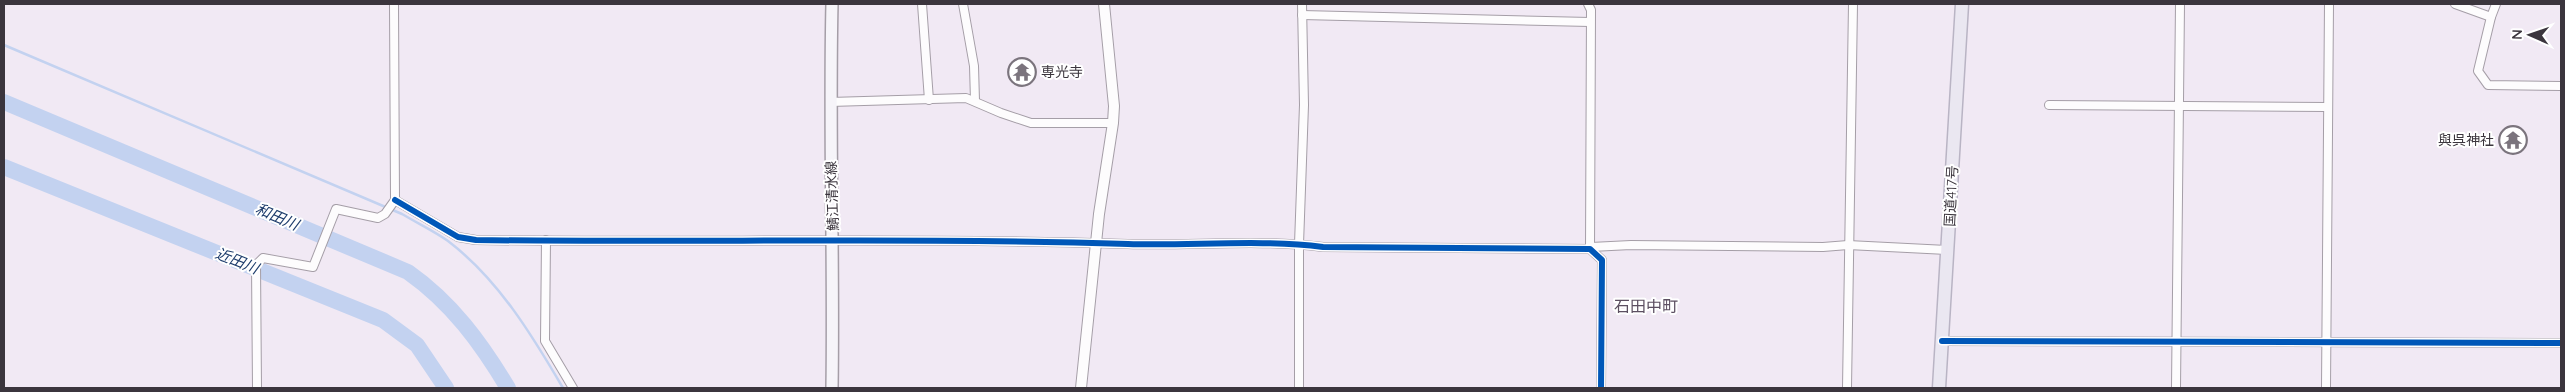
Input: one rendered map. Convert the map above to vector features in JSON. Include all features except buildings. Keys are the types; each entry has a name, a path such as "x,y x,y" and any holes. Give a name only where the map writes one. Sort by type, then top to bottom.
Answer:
{"highway":[{"name":"国道417号","path":"1939,388 1962,4"}],"main road":[{"name":"鯖江清水線","path":"832,4 830,102 834,242 832,388"}],"street":[{"path":"257,388 256,265 262,258 313,267 336,209 378,218 385,214 395,200 394,4"},
{"path":"922,4 929,100"},
{"path":"963,4 974,66 975,101"},
{"path":"1082,388 1095,243 1114,106 1104,4"},
{"path":"1299,388 1299,244 1304,114 1302,4"},
{"path":"1588,4 1591,10 1588,209 1590,248 1602,260 1601,388"},
{"path":"1847,388 1850,273 1848,245 1854,4"},
{"path":"2176,388 2180,4"},
{"path":"2326,388 2329,4"},
{"path":"2455,4 2491,17"},
{"path":"2496,4 2478,71 2488,85 2561,86"},
{"path":"1302,15 1590,22"},
{"path":"830,102 966,98 1001,113 1031,122 1113,123"},
{"path":"2049,105 2327,107"},
{"path":"395,200 458,236 476,240 1069,241 1178,246 1299,244 1323,247 1590,248 1631,245 1823,247 1848,245 1947,250"},
{"path":"546,240 545,341 573,388"},
{"path":"1942,341 2561,343"}],"waterway":[{"path":"4,45 402,214 437,234 466,256 498,290 526,328 563,388"},
{"name":"和田川","path":"4,102 408,272 452,310 487,355 508,388"},
{"name":"近田川","path":"4,167 383,320 417,345 446,388"}],"cycle path":[{"path":"395,200 458,237 476,240 884,240 1152,244 1275,243 1323,247 1590,249 1602,260 1601,388"},
{"path":"1942,341 2561,343"}],"place":[{"name":"専光寺","path":"1022,72"},
{"name":"與呉神社","path":"2513,140"}],"district":[{"name":"石田中町","path":"1646,306"}]}
